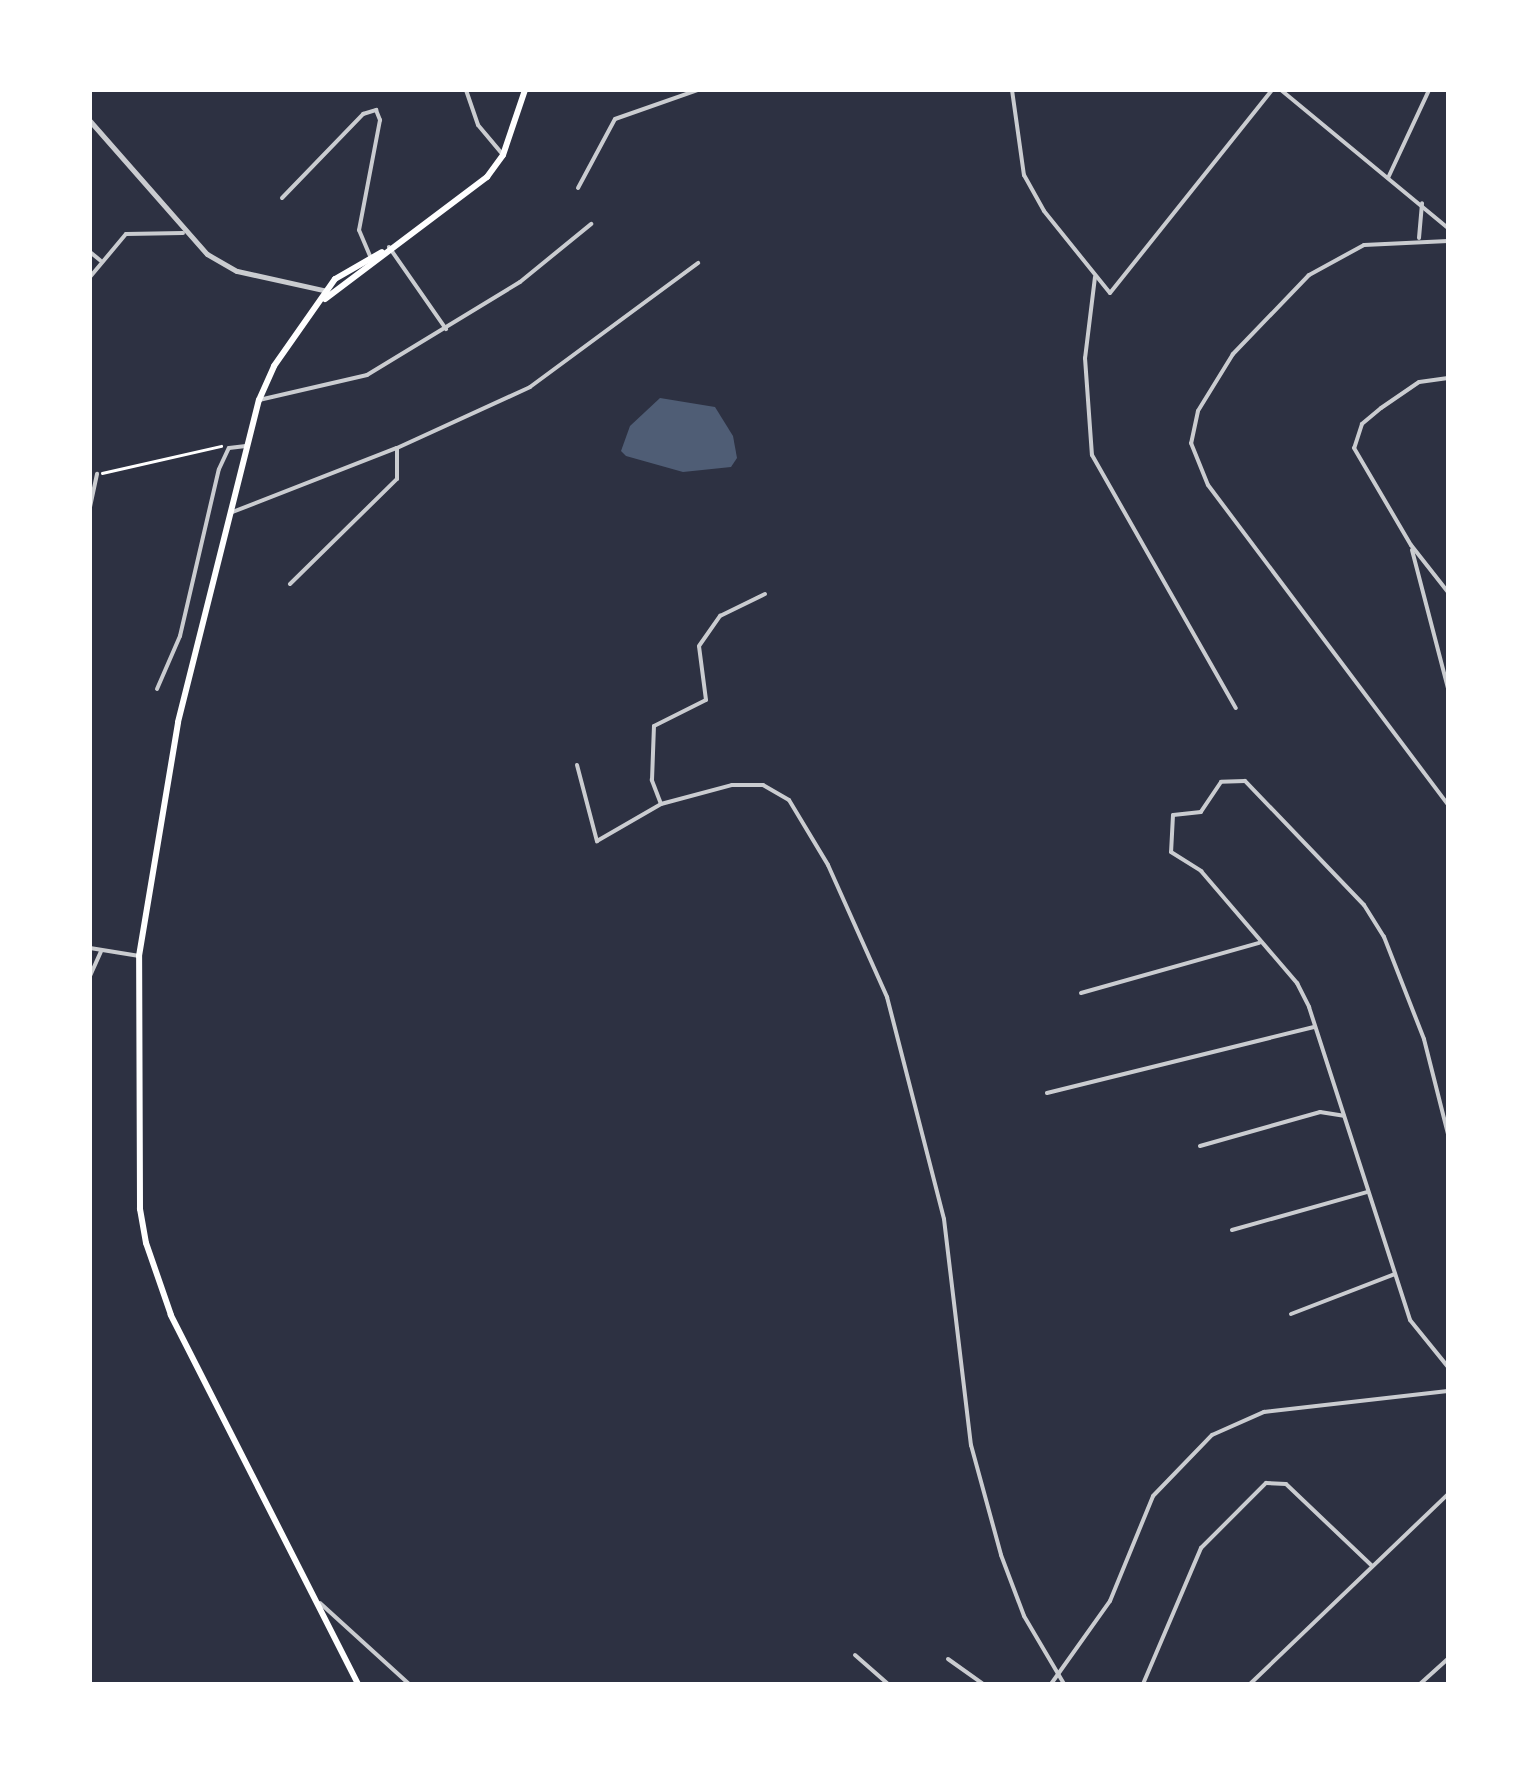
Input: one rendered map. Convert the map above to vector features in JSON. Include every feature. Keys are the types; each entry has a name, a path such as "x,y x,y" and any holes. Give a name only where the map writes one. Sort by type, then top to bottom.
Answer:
{"main road":[{"path":"320,302 386,249 450,208 503,155 524,90"},
{"path":"358,1684 171,1315 146,1243 140,1209 139,956 170,760 259,400 274,366 327,292 370,256 386,249"}],"street":[{"path":"466,90 478,125 503,155"},
{"path":"664,90 666,98"},
{"path":"578,188 616,118 698,90"},
{"path":"1012,90 1024,175 1095,277 1106,290 1116,292 1272,90"},
{"path":"1280,90 1448,228"},
{"path":"1388,178 1429,90"},
{"path":"282,198 363,114 376,110 380,120 359,230 370,256"},
{"path":"90,121 183,233 237,271 327,292"},
{"path":"1419,240 1422,203"},
{"path":"259,400 367,375 520,282 591,224"},
{"path":"90,277 100,260 131,232 183,233"},
{"path":"1448,241 1364,245 1296,286 1233,354 1198,410 1192,442 1208,484 1448,805"},
{"path":"386,249 446,329"},
{"path":"90,252 100,260"},
{"path":"230,513 398,448 546,378 698,262"},
{"path":"1095,277 1085,358 1092,456 1236,708"},
{"path":"1448,378 1419,382 1372,416 1356,436 1356,459 1411,545 1448,592"},
{"path":"156,689 180,636 219,469 229,448 246,446"},
{"path":"290,584 397,478 398,448"},
{"path":"90,507 97,474"},
{"path":"1411,545 1448,688"},
{"path":"661,804 652,780 654,726 706,700 699,646 720,616 765,594"},
{"path":"577,766 597,841 661,804 732,785 763,785 789,800 820,850 892,1015 948,1238 971,1445 1024,1616 1064,1684"},
{"path":"1448,1134 1424,1039 1384,937 1364,905 1245,782 1222,782 1201,812 1173,815 1172,852 1201,871 1297,983 1315,1027 1410,1320 1448,1367"},
{"path":"1081,993 1262,942"},
{"path":"90,948 139,956"},
{"path":"90,976 101,951"},
{"path":"1047,1093 1315,1027"},
{"path":"1200,1146 1320,1112 1344,1116"},
{"path":"1232,1230 1369,1192"},
{"path":"1291,1314 1396,1274"},
{"path":"1052,1684 1110,1601 1154,1496 1212,1435 1264,1412 1448,1391"},
{"path":"1143,1684 1206,1539 1266,1483 1286,1484 1372,1566"},
{"path":"1250,1684 1448,1494"},
{"path":"318,1601 410,1684"},
{"path":"855,1654 888,1684"},
{"path":"948,1659 982,1684"},
{"path":"1420,1684 1448,1659"}],"path":[{"path":"97,474 226,444"}],"water":[{"path":"660,398 715,407 733,436 737,458 731,467 683,472 626,456 621,451 630,426"}]}
